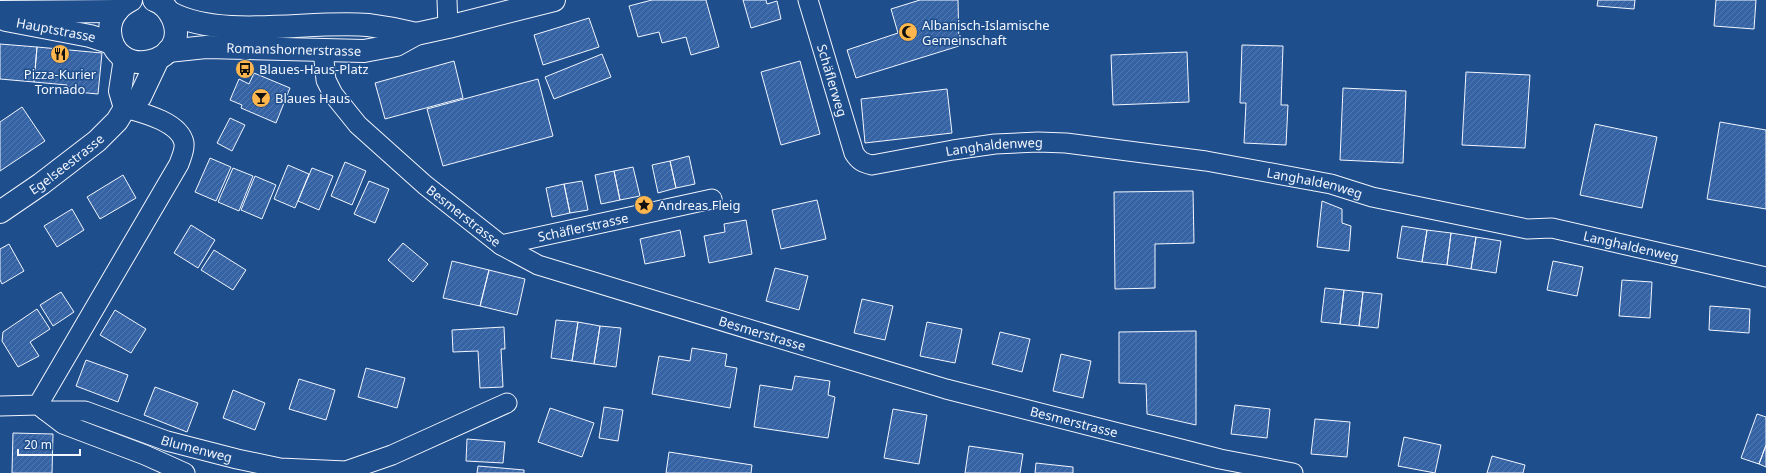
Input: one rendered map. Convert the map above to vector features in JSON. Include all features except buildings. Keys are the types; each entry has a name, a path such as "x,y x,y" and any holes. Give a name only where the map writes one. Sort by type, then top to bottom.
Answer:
{"street":[{"path":"446,0 448,28"},
{"name":"Romanshornerstrasse","path":"163,55 202,47 370,50 396,45 416,34 448,28 554,0"},
{"name":"Schäflerweg","path":"808,0 854,153 859,161"},
{"path":"42,408 179,164 184,143 180,134 175,128 150,115 125,108 120,91 124,65 110,30 113,17 124,4"},
{"name":"Hauptstrasse","path":"0,12 124,4"},
{"name":"Romanshornerstrasse","path":"159,4 183,20 207,25 242,27 367,25 416,34"},
{"name":"Egelseestrasse","path":"0,212 88,149 117,121 125,108 140,97 163,55 173,42 175,33 175,23 159,4"},
{"name":"Hauptstrasse","path":"0,19 90,36 118,50 131,61 140,63 150,62 163,55"},
{"path":"322,25 323,50"},
{"name":"Besmerstrasse","path":"323,50 326,80 333,94 349,114 425,186 501,245 538,265 946,389 1220,458 1287,472"},
{"name":"Langhaldenweg","path":"859,161 864,164 872,165 995,144 1038,142 1066,143 1206,161 1331,184 1372,197 1527,229 1552,228 1766,277"},
{"name":"Schäflerstrasse","path":"501,245 712,200"},
{"name":"Blumenweg","path":"0,406 85,411 167,441 237,459 280,468 346,471 392,455 506,403"},
{"name":"Blumenweg","path":"42,408 63,424 185,473"}],"place":[{"name":"Albanisch-Islamische Gemeinschaft","path":"908,32"},
{"name":"Pizza-Kurier Tornado","path":"60,54"},
{"name":"Blaues-Haus-Platz","path":"245,69"},
{"name":"Blaues Haus","path":"261,98"},
{"name":"Andreas Fleig","path":"644,205"}]}
